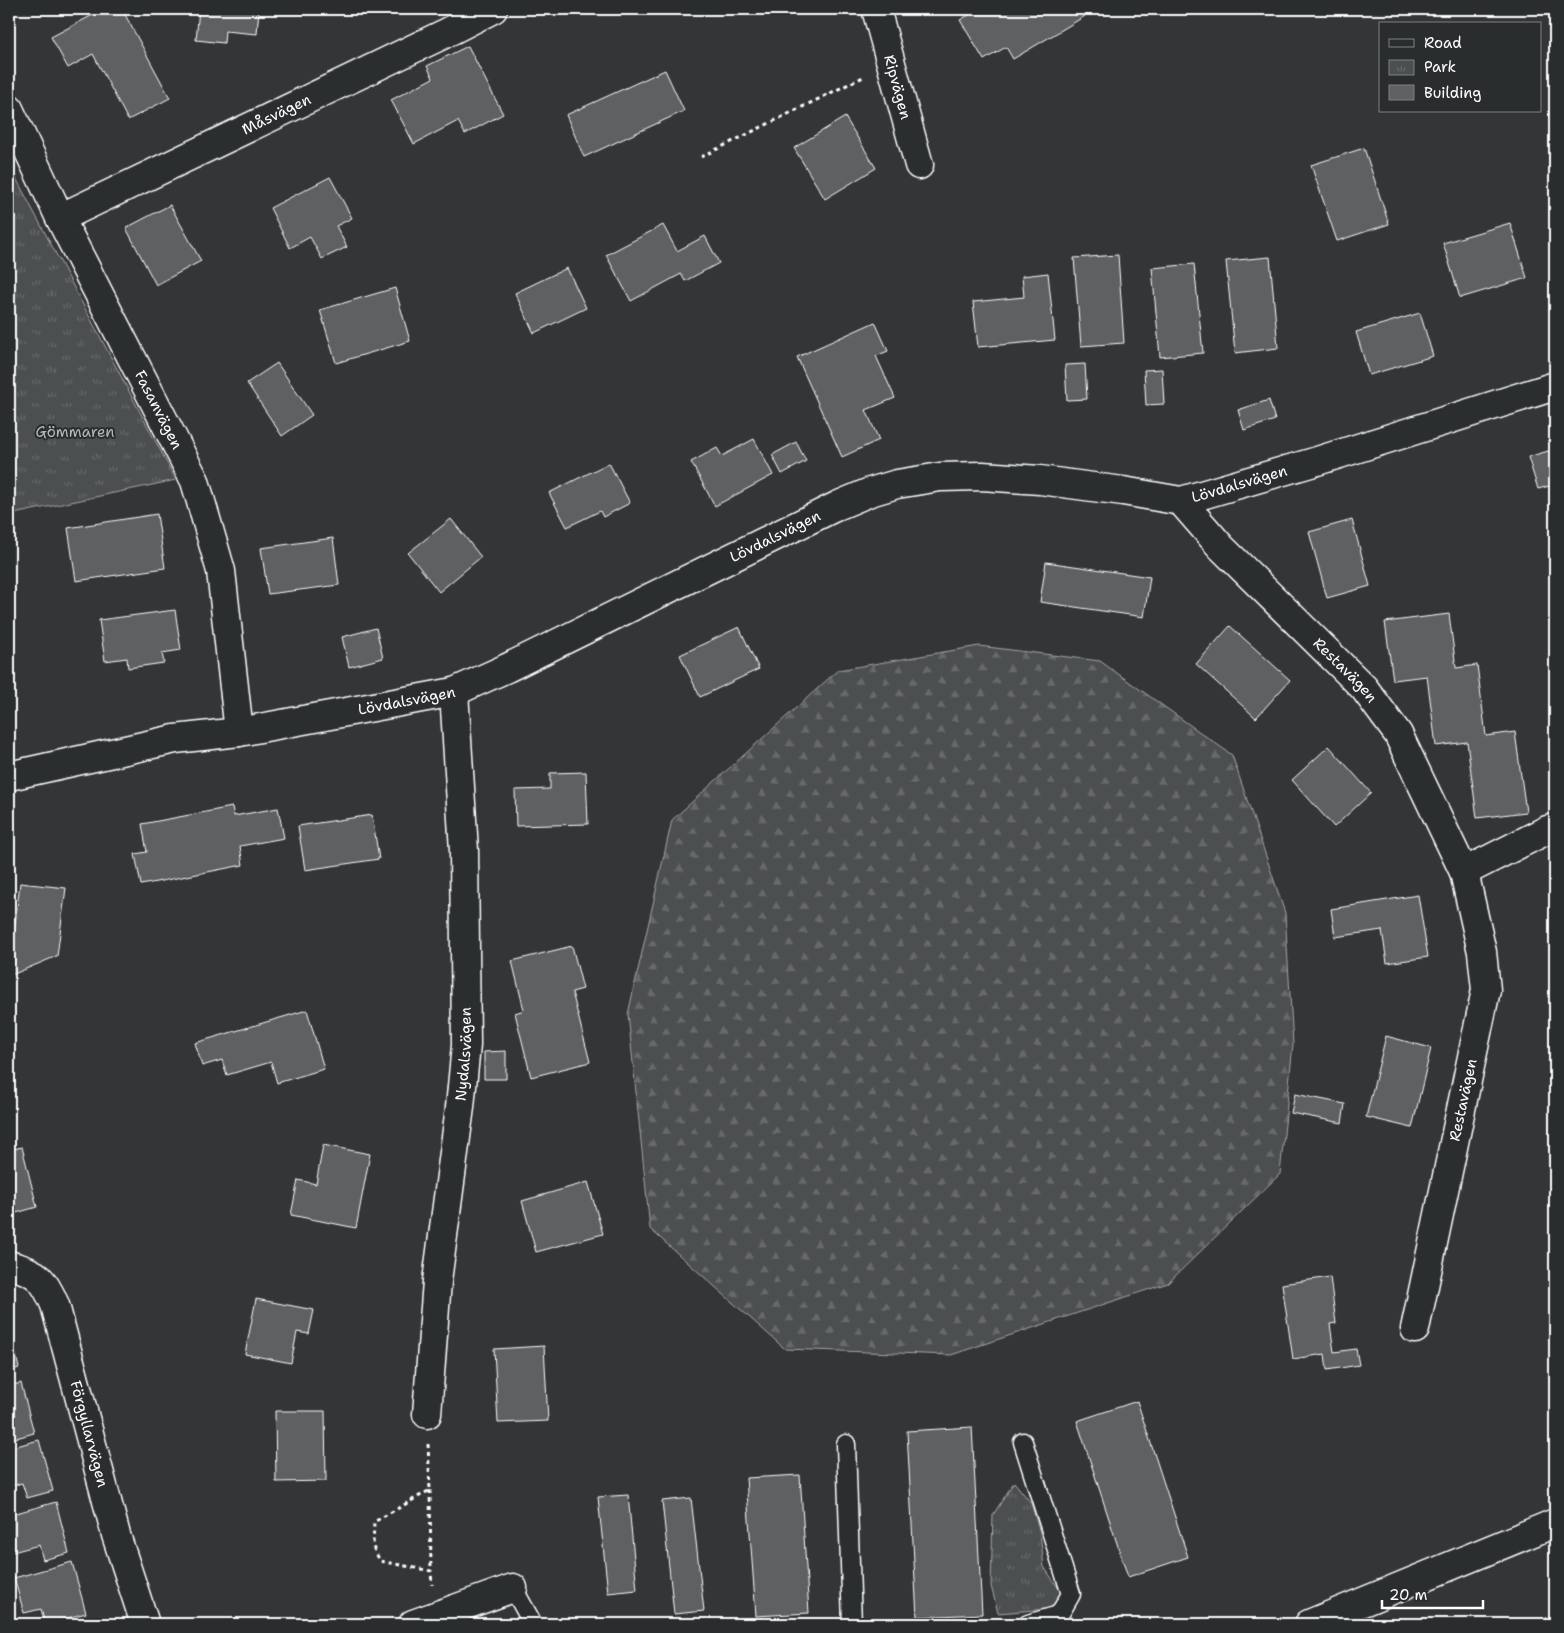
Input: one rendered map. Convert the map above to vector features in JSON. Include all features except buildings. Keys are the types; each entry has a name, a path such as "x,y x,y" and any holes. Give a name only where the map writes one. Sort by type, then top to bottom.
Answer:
{"street":[{"name":"Måsvägen","path":"60,218 493,9"},
{"name":"Ripvägen","path":"876,9 919,165"},
{"name":"Fasanvägen","path":"9,109 60,218 195,481 221,571 239,732"},
{"name":"Lövdalsvägen","path":"9,776 175,739 239,732 454,692 524,660 839,505 870,492 897,484 940,477 994,476 1114,489 1181,502 1555,386"},
{"name":"Restavägen","path":"1181,502 1222,547 1364,688 1398,734 1464,872 1482,952 1486,990 1415,1329"},
{"name":"Nydalsvägen","path":"426,1414 437,1281 460,1107 466,1045 464,851 454,692"},
{"path":"1464,872 1547,830 1555,828"},
{"name":"Förgyllarvägen","path":"9,1265 26,1269 46,1284 55,1305 116,1535 145,1624"},
{"path":"1309,1624 1555,1523"},
{"path":"413,1624 513,1588"}],"lane":[{"path":"1023,1442 1071,1594 1059,1615 1028,1624"},
{"path":"846,1444 852,1624"},
{"path":"513,1588 533,1624"}],"path":[{"path":"701,156 890,64"},
{"path":"426,1414 433,1590"},
{"path":"430,1490 374,1522 373,1547 380,1561 431,1571"}],"green space":[{"name":"Gömmaren","path":"9,165 176,480 9,515"},
{"path":"979,646 1100,661 1232,755 1285,913 1293,1044 1280,1174 1168,1283 951,1355 785,1349 650,1229 628,1014 672,820 838,670"},
{"path":"1014,1482 1031,1503 1040,1533 1044,1567 1066,1599 1047,1609 998,1613 991,1586 993,1515"}]}
